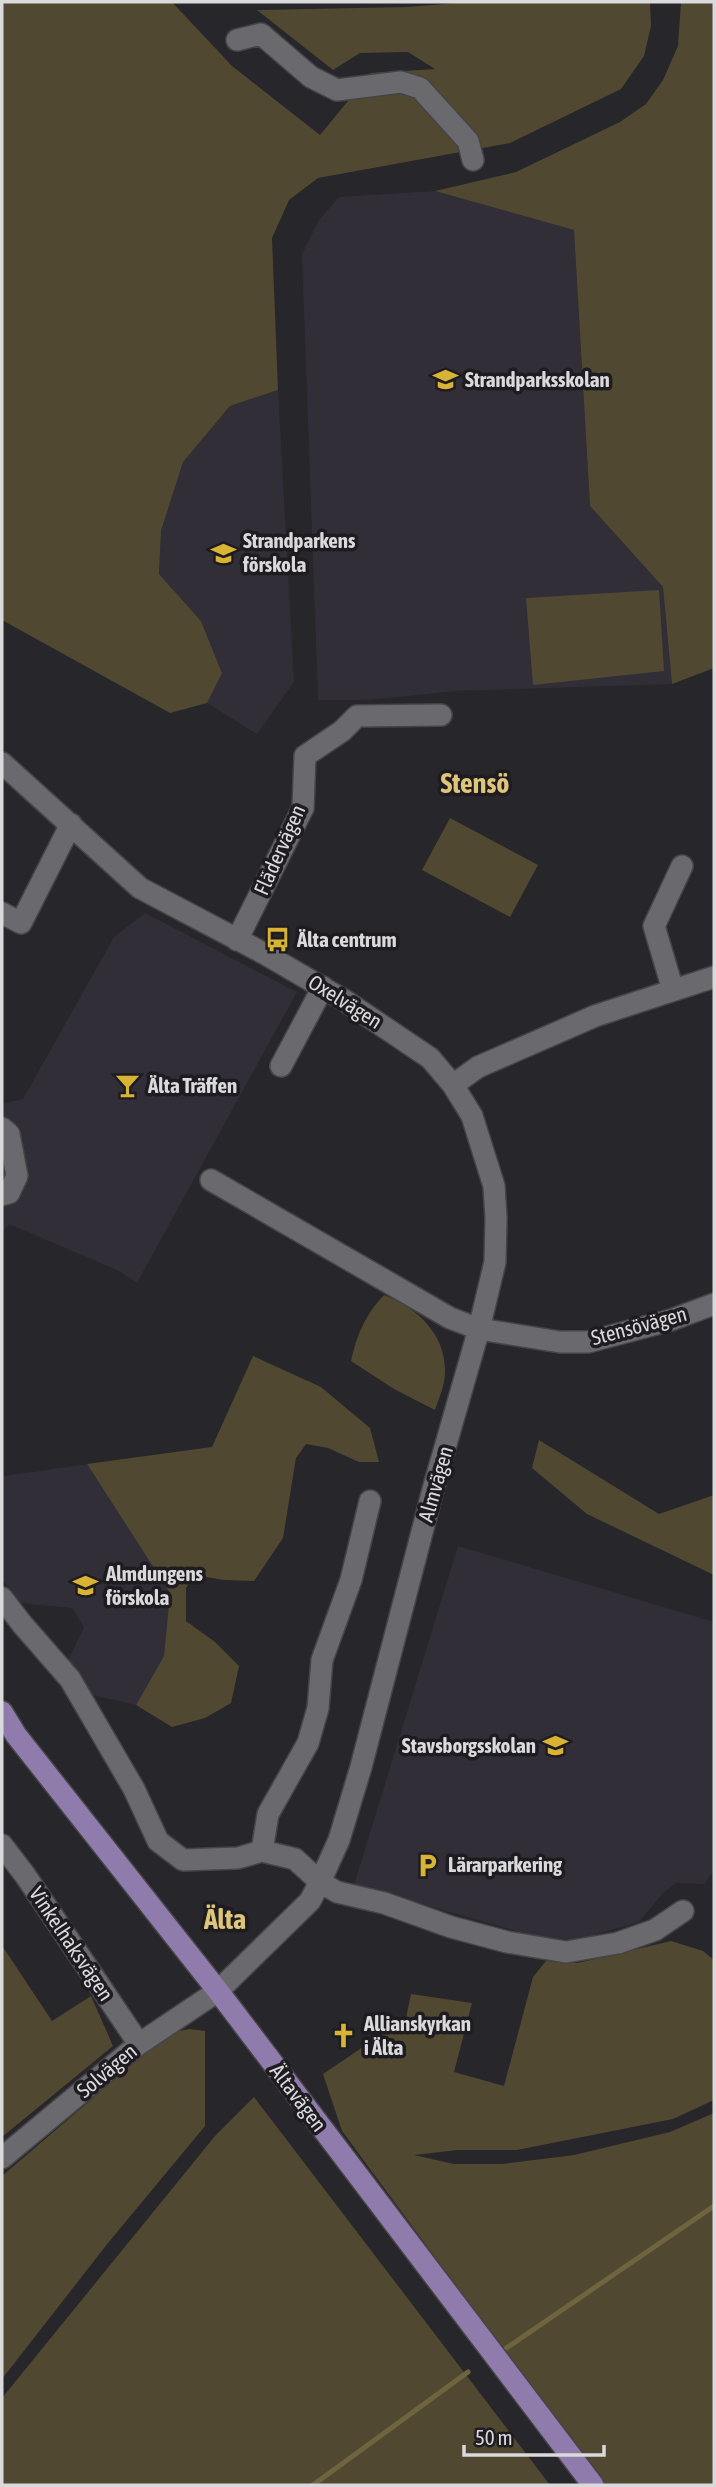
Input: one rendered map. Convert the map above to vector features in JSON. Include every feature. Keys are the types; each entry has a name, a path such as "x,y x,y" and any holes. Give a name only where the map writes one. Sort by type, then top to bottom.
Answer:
{"main road":[{"name":"Ältavägen","path":"2,1712 16,1735 218,1991 593,2485"}],"street":[{"path":"237,40 261,34 311,77 337,90 401,82 420,88 468,141 473,160"},
{"name":"Flädervägen","path":"237,940 303,808 305,756 342,731 357,716 441,715"},
{"name":"Oxelvägen","path":"2,763 140,888 323,988 430,1058 453,1085"},
{"path":"2,913 21,923 71,824"},
{"path":"674,990 654,926 682,866"},
{"path":"453,1085 478,1067 594,1016 714,977"},
{"path":"281,1066 323,988"},
{"name":"Almvägen","path":"218,1991 310,1901 339,1840 479,1329 495,1262 494,1186 471,1116 453,1085"},
{"path":"2,1128 9,1134 17,1176 9,1194 2,1195"},
{"name":"Stensövägen","path":"211,1180 450,1318 479,1329 560,1342 589,1342 671,1320 714,1304"},
{"path":"262,1851 268,1814 307,1744 318,1708 322,1660 351,1580 370,1501"},
{"path":"2,1598 70,1679 134,1789 158,1842 183,1860 238,1857 262,1851 295,1860 320,1882 337,1892 384,1903 451,1927 507,1942 566,1952 618,1943 655,1930 683,1911"},
{"name":"Vinkelhaksvägen","path":"2,1845 139,2043"},
{"name":"Solvägen","path":"2,2158 139,2043 218,1991"}],"shaded area":[{"path":"2,2 172,2 232,66 320,135 371,73 435,69 408,52 360,53 333,70 257,10 407,7 470,2 650,2 651,26 644,56 621,89 510,143 318,178 289,200 272,238 278,390 230,406 183,462 161,531 159,574 201,621 222,673 207,703 170,713 2,620"},
{"path":"681,2 714,2 714,668 672,684 663,587 590,506 574,230 435,191 516,172 620,122 646,104 663,80 678,46"},
{"name":"Strandparksskolan","path":"435,191 574,230 590,506 663,587 672,684 456,691 367,700 318,700 302,254 319,220 339,197"},
{"name":"Strandparkens förskola","path":"278,390 294,682 257,734 207,703 222,672 201,621 159,574 161,531 183,462 230,406"},
{"path":"659,590 664,671 533,685 526,598"},
{"path":"450,818 538,865 510,917 422,870"},
{"name":"Älta centrum","path":"145,913 297,992 137,1283 119,1271 9,1224 2,1233 2,1104 23,1099 114,937"},
{"path":"384,1295 418,1315 441,1346 445,1377 435,1410 394,1389 351,1361 363,1326"},
{"path":"253,1356 321,1387 370,1428 379,1462 359,1462 328,1448 306,1444 296,1458 283,1538 254,1581 195,1575 186,1588 186,1621 215,1642 239,1666 231,1703 205,1718 172,1727 136,1705 164,1656 170,1593 87,1464 212,1447"},
{"path":"539,1440 659,1514 714,1495 714,1575 587,1514 532,1468"},
{"name":"Almdungens förskola","path":"87,1464 170,1593 164,1656 136,1705 92,1695 68,1661 84,1627 72,1608 20,1603 2,1579 2,1473 5,1476"},
{"name":"Stavsborgsskolan","path":"458,1546 714,1622 714,1870 704,1884 676,1883 663,1893 639,1922 576,1940 535,1936 354,1885"},
{"path":"671,1941 703,1951 714,1960 714,2100 673,2119 517,2150 458,2150 414,2155 454,2164 503,2164 574,2155 670,2132 714,2113 714,2485 603,2485 342,2131 323,2074 406,2018 411,1994 472,2003 454,2072 504,2086 533,1977 546,1961 578,1963"},
{"path":"3,1947 52,2021 91,1996 113,2046 2,2137"},
{"path":"190,2029 205,2031 205,2126 108,2243 2,2379 2,2176 169,2033"},
{"path":"254,2097 550,2485 2,2485 2,2398 215,2136"}],"waterway":[{"path":"505,2349 714,2206"},
{"path":"313,2485 468,2372"}],"place":[{"name":"Strandparksskolan","path":"445,380"},
{"name":"Strandparkens förskola","path":"223,553"},
{"name":"Älta centrum","path":"277,940"},
{"name":"Älta Träffen","path":"128,1086"},
{"name":"Almdungens förskola","path":"86,1586"},
{"name":"Stavsborgsskolan","path":"556,1746"},
{"name":"Lärarparkering","path":"428,1865"},
{"name":"Allianskyrkan i Älta","path":"344,2036"}],"district":[{"name":"Stensö","path":"475,783"},
{"name":"Älta","path":"225,1919"}]}
